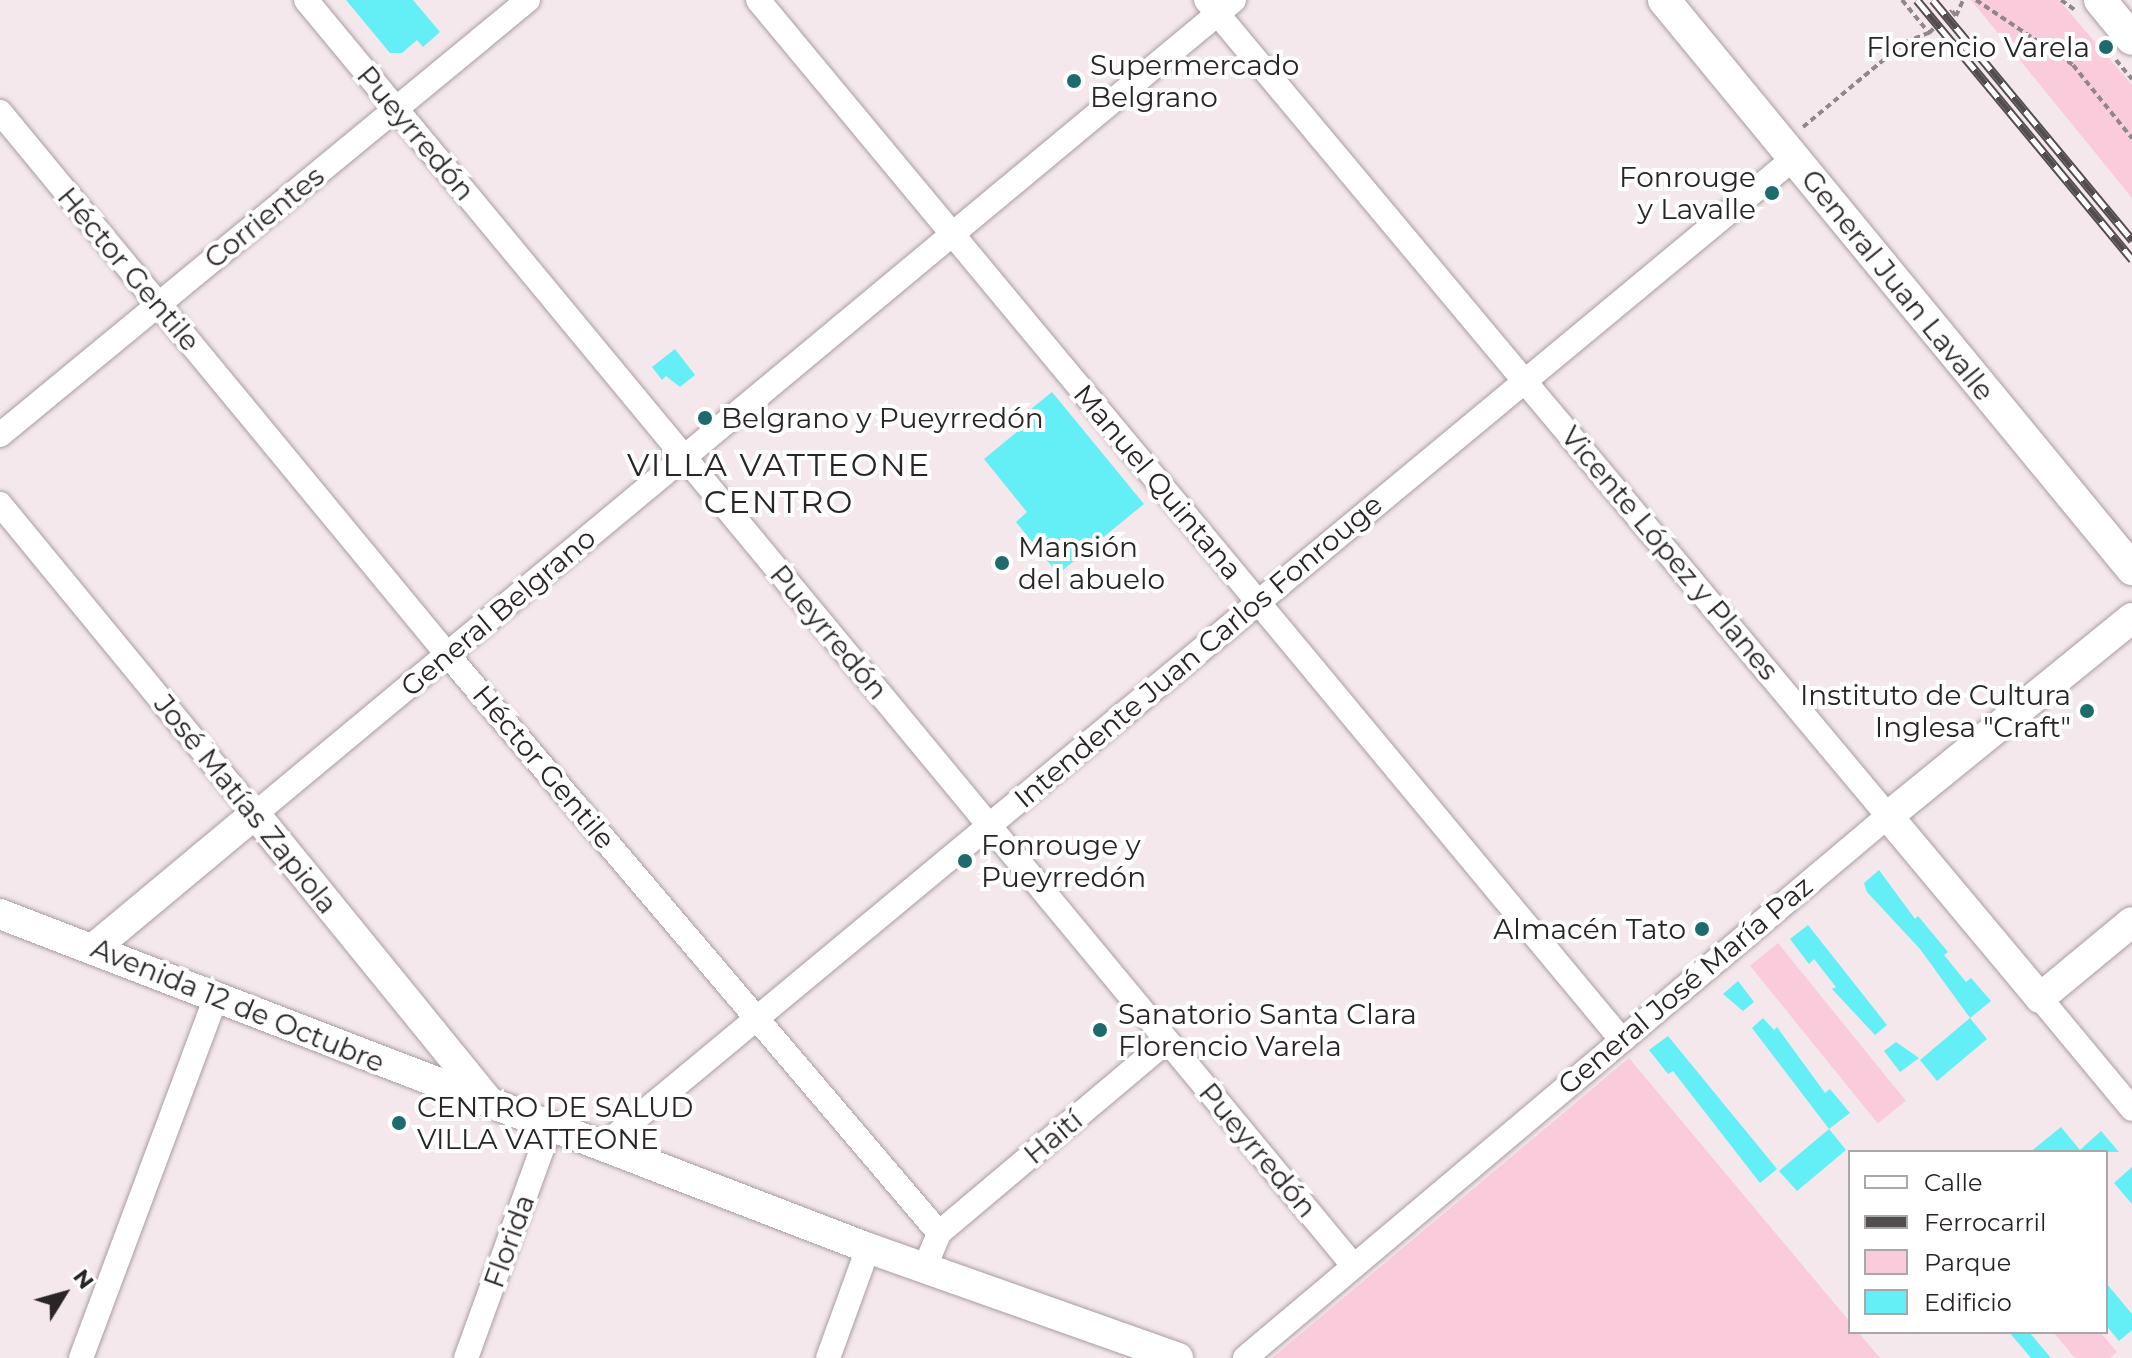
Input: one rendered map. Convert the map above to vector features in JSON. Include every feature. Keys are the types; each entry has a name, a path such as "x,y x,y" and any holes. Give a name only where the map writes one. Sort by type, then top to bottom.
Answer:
{"main road":[{"name":"General Juan Lavalle","path":"1664,0 2132,569"},
{"path":"2100,0 2132,39"}],"street":[{"name":"Pueyrredón","path":"306,0 1352,1264"},
{"name":"Corrientes","path":"0,435 528,0"},
{"name":"Manuel Quintana","path":"758,0 1620,1038"},
{"name":"General Belgrano","path":"94,948 953,235 1219,5"},
{"name":"Vicente López y Planes","path":"1219,5 2132,1109"},
{"name":"Héctor Gentile","path":"0,112 447,654 939,1233"},
{"name":"Intendente Juan Carlos Fonrouge","path":"604,1145 1794,158"},
{"name":"José Matías Zapiola","path":"0,504 490,1103"},
{"name":"General José María Paz","path":"1245,1358 1620,1038 2132,618"},
{"name":"Avenida 12 de Octubre","path":"3,912 215,1000 551,1124 868,1248 1178,1358"},
{"path":"2040,998 2132,922"},
{"path":"81,1358 215,1000"},
{"name":"Haití","path":"939,1233 1167,1041"},
{"name":"Florida","path":"466,1358 551,1124"},
{"path":"924,1269 939,1233"},
{"path":"828,1358 868,1248"}],"path":[{"path":"1902,0 1929,33"},
{"path":"1803,127 1905,42 1929,33 1952,11 1956,16 1963,0"},
{"path":"1976,0 2073,65 2132,138"}],"green space":[{"path":"1971,0 2059,0 2132,85 2132,198"},
{"path":"1778,943 1906,1101 1878,1123 1750,966"},
{"path":"1629,1058 1848,1320 1848,1334 1860,1334 1880,1358 1272,1358"},
{"path":"2055,1334 2102,1334 2117,1352 2110,1358 2075,1358"}],"building":[{"path":"346,0 413,0 440,32 423,47 417,40 402,53 390,53"},
{"path":"675,349 695,375 680,387 666,376 662,380 652,367"},
{"path":"1052,392 1144,504 1058,574 1016,522 1027,512 984,459 1036,416 1031,409"},
{"path":"1879,870 1915,919 1918,916 1948,952 1944,955 1966,982 1971,978 1991,1001 1970,1018 1920,949 1867,892 1864,883"},
{"path":"1808,925 1887,1025 1875,1035 1832,989 1836,987 1814,959 1809,964 1790,939"},
{"path":"1738,981 1754,1002 1743,1011 1723,994"},
{"path":"1763,1018 1774,1030 1777,1027 1825,1093 1830,1089 1850,1113 1829,1129 1752,1028"},
{"path":"1970,1018 1987,1039 1937,1081 1920,1060"},
{"path":"1668,1036 1777,1169 1760,1183 1673,1071 1668,1074 1649,1050"},
{"path":"1896,1042 1919,1058 1900,1072 1884,1051"},
{"path":"2061,1127 2080,1150 2032,1150"},
{"path":"1829,1129 1846,1150 1797,1191 1779,1171"},
{"path":"2101,1131 2119,1152 2108,1150 2080,1150"},
{"path":"2132,1167 2132,1204 2114,1183"},
{"path":"2108,1285 2132,1314 2132,1330 2119,1341 2108,1327"},
{"path":"2011,1334 2031,1334 2051,1358 2031,1358"}],"railway":[{"path":"1917,0 2132,259"},
{"path":"1933,0 2132,240"}],"place":[{"name":"Florencio Varela","path":"2106,47"},
{"name":"Supermercado Belgrano","path":"1074,81"},
{"name":"Fonrouge y Lavalle","path":"1772,193"},
{"name":"Belgrano y Pueyrredón","path":"705,418"},
{"name":"Mansión del abuelo","path":"1002,563"},
{"name":"Instituto de Cultura Inglesa \"Craft\"","path":"2087,711"},
{"name":"Fonrouge y Pueyrredón","path":"965,861"},
{"name":"Almacén Tato","path":"1702,929"},
{"name":"Sanatorio Santa Clara Florencio Varela","path":"1100,1030"},
{"name":"CENTRO DE SALUD VILLA VATTEONE","path":"399,1123"}],"district":[{"name":"VILLA VATTEONE CENTRO","path":"779,484"}]}
